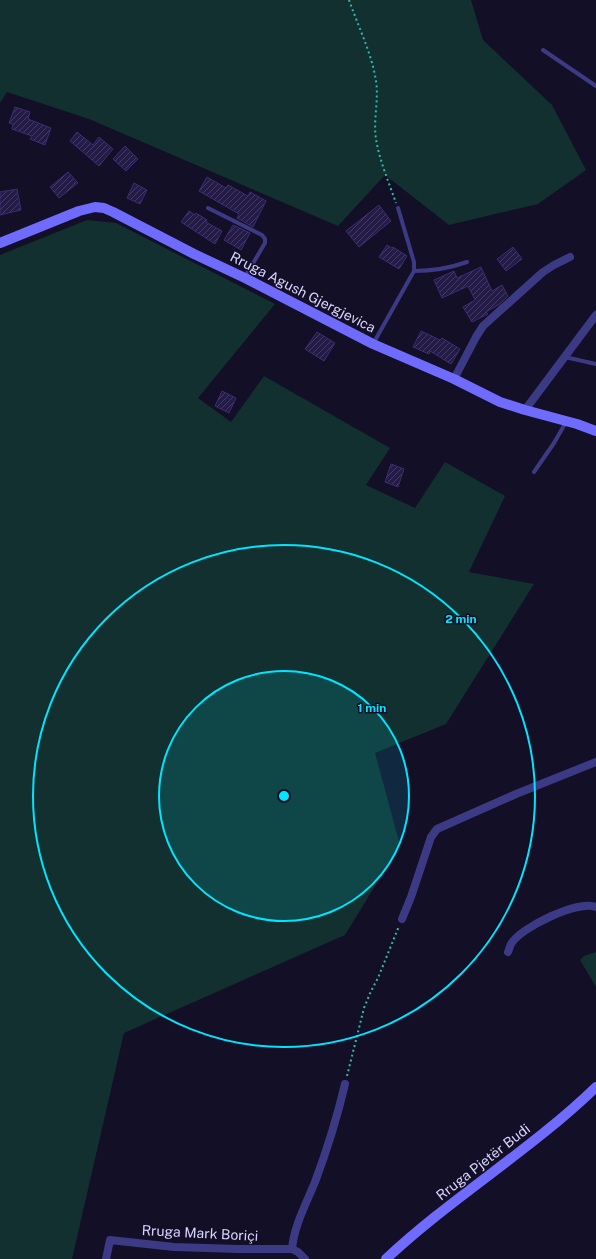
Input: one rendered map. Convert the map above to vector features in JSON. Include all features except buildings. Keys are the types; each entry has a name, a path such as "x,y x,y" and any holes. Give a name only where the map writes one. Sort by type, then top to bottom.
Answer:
{"main road":[{"name":"Rruga Agush Gjergjevica","path":"0,243 79,211 95,207 104,208 373,344 454,379 500,402 567,421 596,432"},
{"name":"Rruga Pjetër Budi","path":"386,1259 428,1222 544,1133 596,1087"}],"street":[{"path":"454,379 483,326 543,272 570,257"},
{"path":"525,410 596,315"},
{"path":"402,919 431,837 437,829 516,794 596,762"},
{"path":"508,952 511,944 518,936 531,926 563,911 588,905 596,907"},
{"path":"305,1259 298,1252 292,1249 295,1230 324,1157 338,1115 345,1084"},
{"name":"Rruga Mark Boriçi","path":"106,1259 110,1240 174,1247 292,1249"}],"lane":[{"path":"543,50 596,86"},
{"path":"208,208 262,236 265,239 265,243 245,278"},
{"path":"373,344 414,271 414,262 398,208"},
{"path":"414,271 442,269 467,262"},
{"path":"564,357 596,364"},
{"path":"534,472 554,444 567,421"}],"path":[{"path":"349,0 372,64 376,83 376,139 383,165 398,208"},
{"path":"345,1084 364,1008 402,919"}],"green space":[{"path":"0,0 471,0 483,40 552,105 586,170 538,204 449,225 385,175 338,226 89,119 7,92 0,103"},
{"path":"87,220 116,223 275,304 198,398 231,422 264,376 390,448 366,485 415,508 445,462 505,496 469,572 534,584 446,724 375,753 400,845 345,935 124,1033 72,1259 0,1259 0,255"},
{"path":"596,952 596,987 580,960 584,956"}]}
